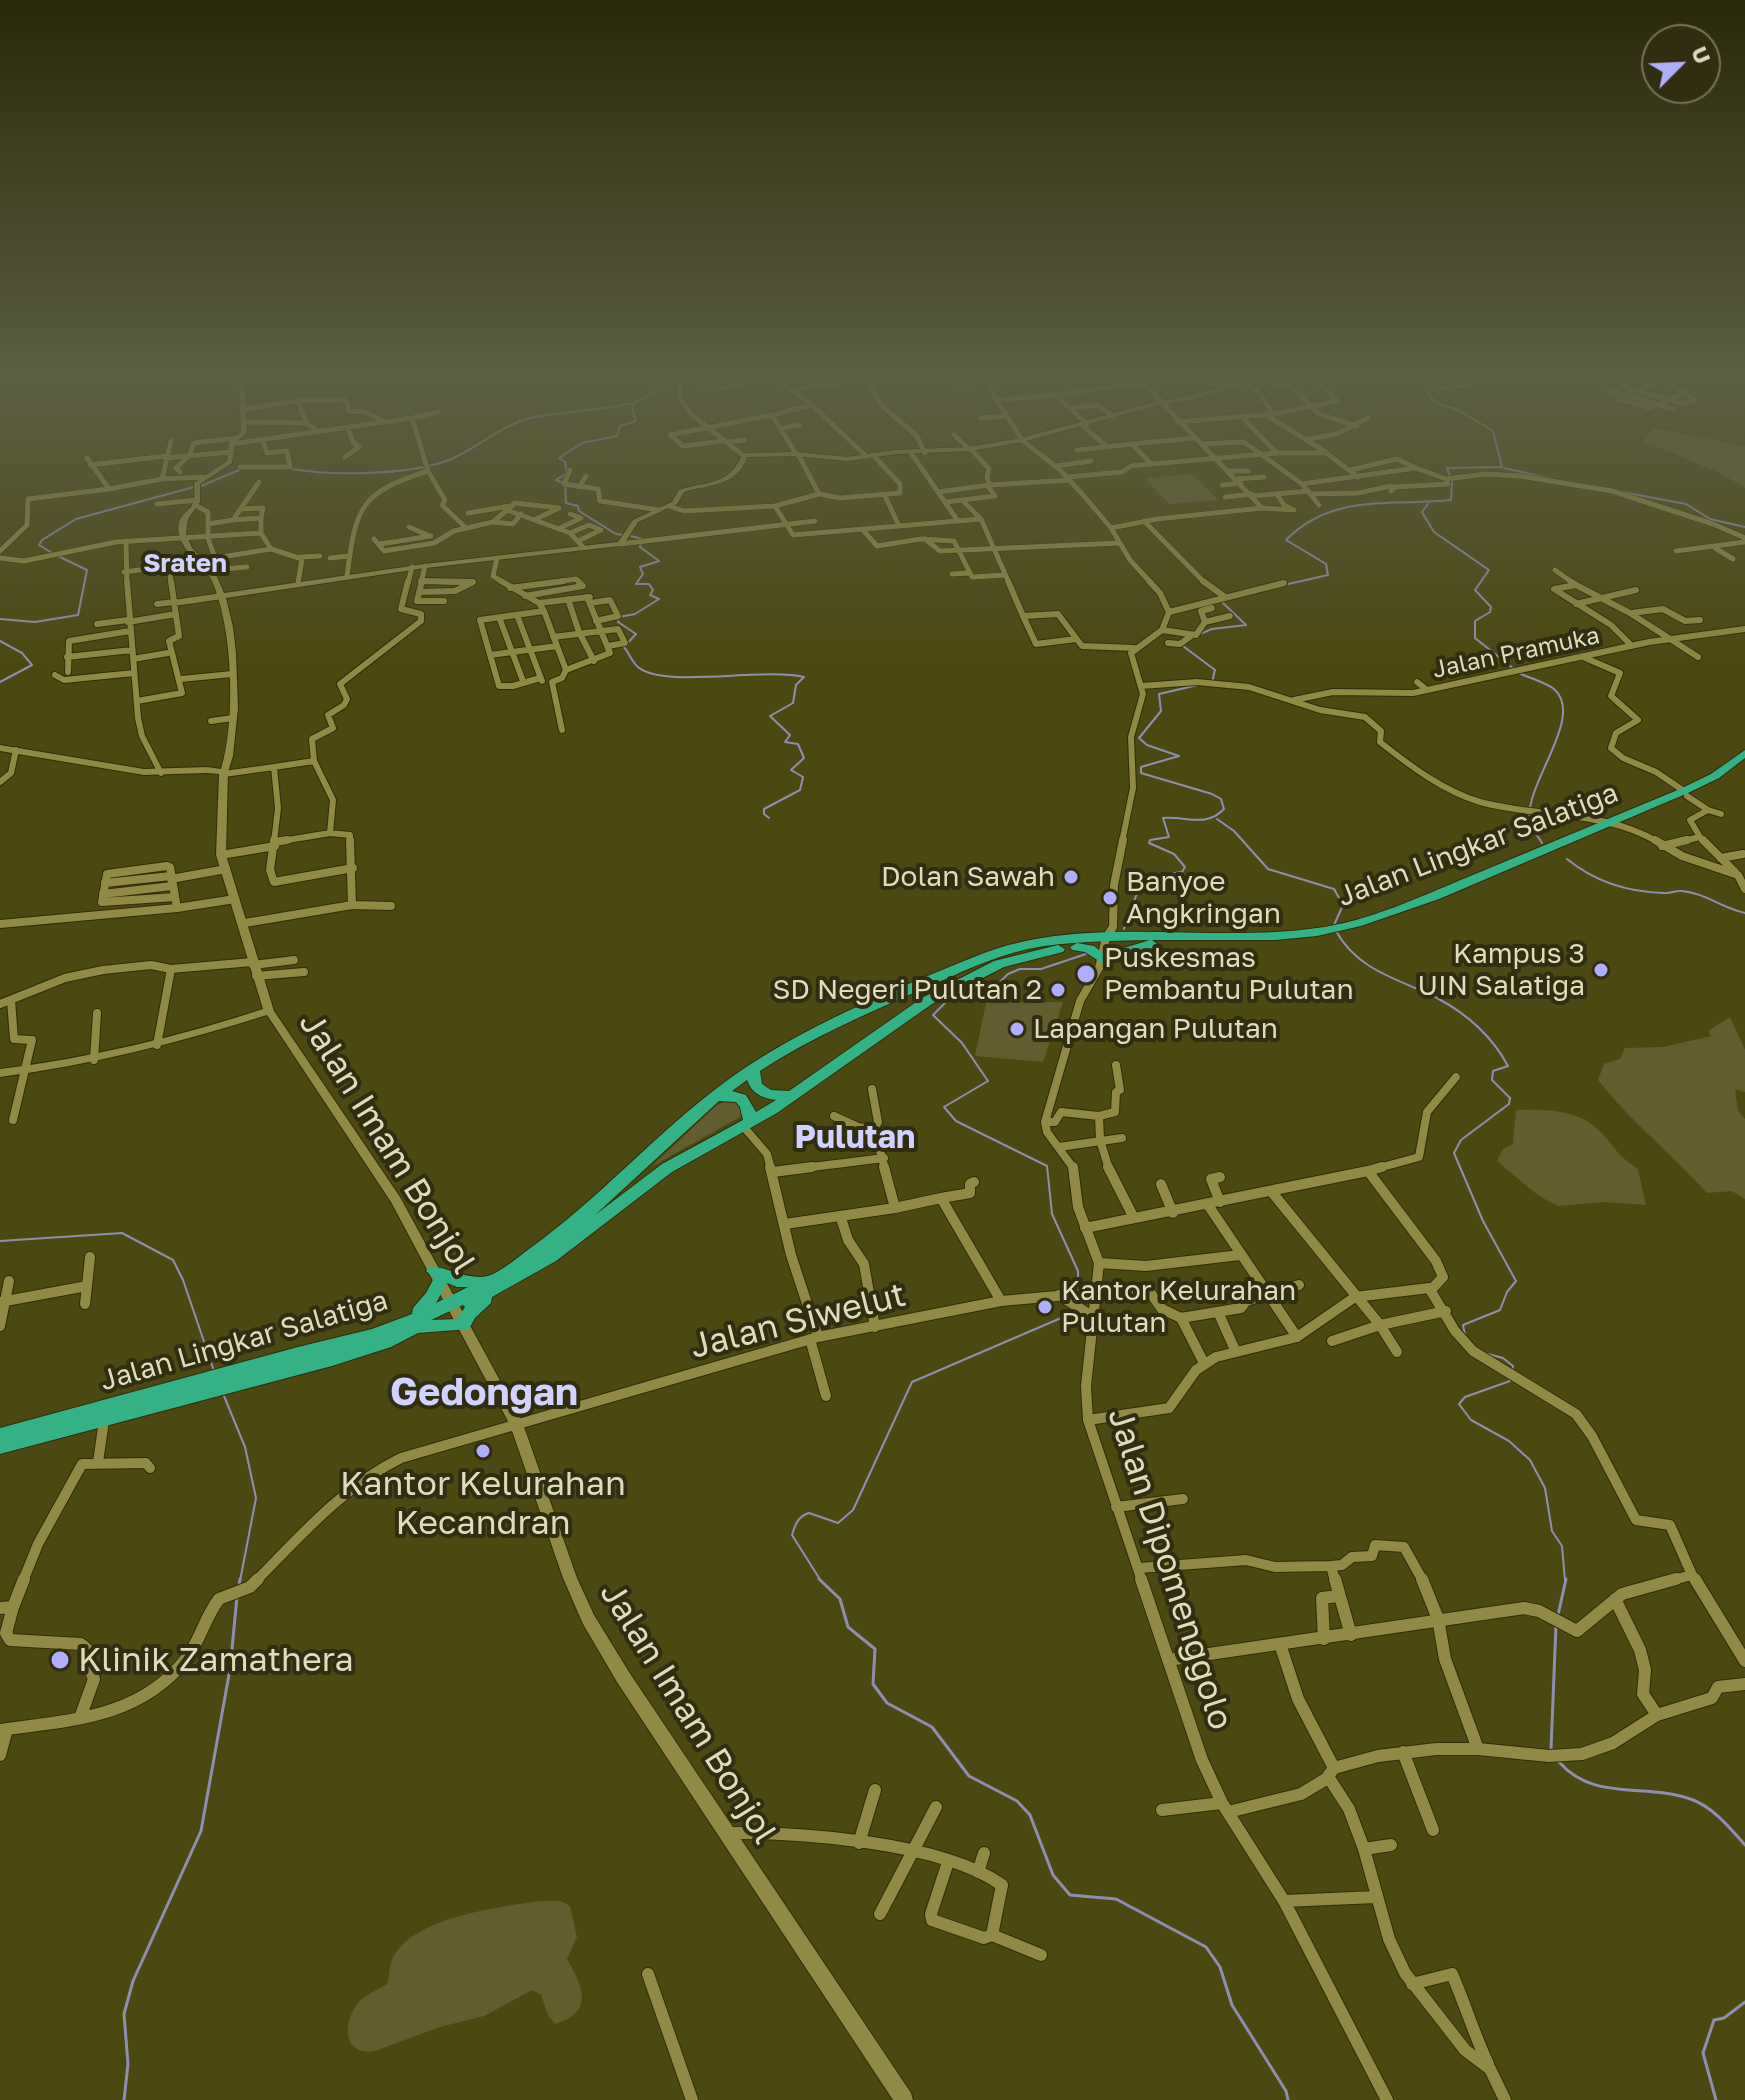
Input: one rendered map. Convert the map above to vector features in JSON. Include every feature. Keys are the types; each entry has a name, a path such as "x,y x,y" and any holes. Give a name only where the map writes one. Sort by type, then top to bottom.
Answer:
{"highway":[{"name":"Jalan Lingkar Salatiga","path":"1686,794 1745,753"},
{"name":"Jalan Lingkar Salatiga","path":"0,1435 385,1342 414,1323 456,1312 586,1214 715,1097 753,1070 815,1034 987,956 1014,947 1077,942 1151,944 1288,938 1343,930 1416,909 1686,794 1725,776 1745,761"},
{"name":"Jalan Lingkar Salatiga","path":"1107,942 1132,938 1288,938"},
{"name":"Jalan Lingkar Salatiga","path":"497,1282 550,1257 667,1168 790,1096 927,1001 971,976 1030,954 1077,942"},
{"path":"753,1070 757,1090 790,1096"},
{"path":"715,1097 734,1095 746,1101 750,1106 746,1124"},
{"path":"414,1323 433,1296 437,1276 464,1282 497,1282"},
{"path":"414,1323 475,1306 497,1282"},
{"name":"Jalan Lingkar Salatiga","path":"0,1447 104,1421 178,1394"}],"street":[{"path":"97,474 109,489"},
{"path":"162,479 163,474"},
{"path":"209,474 197,486 196,502 185,514 183,538 196,559 210,570 222,596 232,674 233,718 224,773 221,855 330,833 350,835 352,905"},
{"path":"347,576 356,515 361,505 410,474"},
{"path":"430,474 445,500 442,505 466,528"},
{"path":"568,474 564,484 600,490 600,501 659,510"},
{"path":"625,539 635,521 675,503 681,491 736,474"},
{"path":"808,474 819,494"},
{"path":"669,506 680,511 775,506 819,494 840,498 900,493 902,487 888,474"},
{"path":"926,474 958,521"},
{"path":"946,502 995,496 988,485 988,474"},
{"path":"1023,616 1058,614 1084,647 1118,645 1134,648 1162,630 1169,612 1160,593 1130,560 1111,528 1064,474"},
{"path":"938,492 1104,474"},
{"path":"1232,474 1262,508"},
{"path":"1289,474 1319,505"},
{"path":"1355,474 1387,491 1404,486 1448,484 1448,479"},
{"path":"1302,484 1378,474"},
{"path":"1386,474 1404,486"},
{"path":"1433,474 1448,479 1507,474 1601,489 1713,524 1745,540"},
{"path":"582,496 586,476"},
{"path":"0,551 29,525 32,511 28,499 109,489 138,480 204,477"},
{"path":"1222,485 1264,477"},
{"path":"1250,478 1257,484"},
{"path":"233,520 259,482"},
{"path":"66,483 66,494"},
{"path":"1225,497 1391,486"},
{"path":"1111,528 1144,521 1262,508 1294,509 1284,506 1277,494"},
{"path":"885,496 902,526 915,539"},
{"path":"962,500 981,519 1036,644 1076,639"},
{"path":"157,504 196,502 208,512 208,538 216,558 271,549"},
{"path":"493,522 509,508 522,502 559,508 536,519"},
{"path":"775,506 795,537 981,519"},
{"path":"241,509 263,508 261,533 271,549 279,554 320,556"},
{"path":"481,524 467,511 509,508 560,528 582,544"},
{"path":"489,509 499,517"},
{"path":"694,510 698,517"},
{"path":"547,523 572,512 581,518 560,528"},
{"path":"448,535 377,542 384,551 434,543 481,524 513,524 521,514"},
{"path":"208,524 261,518"},
{"path":"157,604 582,544 625,539 642,542 815,521"},
{"path":"1144,521 1195,575 1225,597"},
{"path":"807,524 811,536"},
{"path":"570,533 589,525 601,530 582,544"},
{"path":"409,527 431,536"},
{"path":"704,527 707,534"},
{"path":"863,530 877,546 915,539 955,541 973,577 1005,575"},
{"path":"0,558 24,561 126,541 261,533"},
{"path":"925,539 937,551 1120,543"},
{"path":"1676,551 1745,540"},
{"path":"126,541 124,572 128,621 142,736 161,773"},
{"path":"1714,547 1733,559"},
{"path":"330,558 349,556"},
{"path":"298,583 300,557"},
{"path":"497,558 493,576 539,603 566,670"},
{"path":"124,572 196,559"},
{"path":"137,701 182,694 181,679 171,666 168,653 169,641 179,637 169,566"},
{"path":"415,610 425,566"},
{"path":"210,570 247,567"},
{"path":"330,833 333,800 314,761 312,739 333,728 328,715 344,705 347,699 340,684 421,621 421,614 401,609 412,567"},
{"path":"1555,570 1698,657"},
{"path":"952,574 970,573"},
{"path":"510,588 576,579 583,586 525,596"},
{"path":"419,592 455,591 470,587 473,582 421,581"},
{"path":"1169,612 1284,583"},
{"path":"1576,585 1554,588 1611,625 1632,646"},
{"path":"1576,604 1636,590"},
{"path":"1543,593 1557,592"},
{"path":"539,603 568,599 610,600 618,616 596,621"},
{"path":"568,599 579,632 594,661"},
{"path":"517,615 540,678 543,682 552,682 562,678 566,670 610,654 590,599"},
{"path":"417,601 444,601"},
{"path":"127,607 136,606"},
{"path":"1205,622 1201,611 1212,608"},
{"path":"1630,613 1663,609 1683,620 1698,620 1715,633"},
{"path":"540,678 513,686 499,686 480,620 544,611"},
{"path":"97,624 176,614"},
{"path":"1168,643 1180,644 1205,622 1230,616"},
{"path":"499,617 523,681"},
{"path":"553,637 618,629 625,641 608,646"},
{"name":"Jalan Pramuka","path":"1294,700 1333,692 1392,694 1427,690 1632,646 1745,629"},
{"path":"1162,630 1192,636"},
{"path":"68,672 69,641 130,631"},
{"path":"490,655 557,646"},
{"path":"1116,1065 1120,1090 1116,1092 1115,1112 1099,1116 1061,1112 1055,1122 1045,1122 1080,1001 1107,942 1114,885 1133,788 1131,737 1142,703 1141,686 1132,659 1134,648"},
{"path":"67,657 132,650"},
{"path":"133,659 168,653"},
{"path":"1582,657 1620,673 1611,696 1638,720 1616,733 1613,750 1656,772 1708,810 1721,814"},
{"path":"55,675 65,680 134,673"},
{"path":"181,679 232,674"},
{"path":"552,682 562,730"},
{"path":"1141,686 1197,682 1249,687 1320,710 1370,719 1381,731 1382,746 1417,771 1477,801 1647,834 1662,846 1692,860 1742,878"},
{"path":"1417,682 1427,690"},
{"path":"211,721 233,718"},
{"path":"0,748 161,773 207,770 224,773 314,761"},
{"path":"0,782 11,773 16,750"},
{"path":"274,767 278,808 276,844 270,870 274,882 353,868"},
{"path":"1708,810 1690,820 1700,837 1742,878 1745,889"},
{"path":"1662,846 1700,837"},
{"path":"1721,858 1743,854"},
{"name":"Jalan Imam Bonjol","path":"221,855 245,923 254,968 269,1011 396,1200 517,1425 570,1578 588,1619 904,2100"},
{"path":"175,897 103,904 108,873 167,866 171,880 175,897 177,908"},
{"path":"103,894 226,869"},
{"path":"0,924 177,908 235,899"},
{"path":"245,923 352,905 391,906"},
{"path":"254,968 294,960"},
{"path":"0,1004 76,976 149,965 171,969 254,968 304,972"},
{"path":"157,1045 171,969"},
{"path":"11,1000 14,1039 32,1040 13,1120"},
{"path":"0,1073 94,1060 157,1045 269,1011"},
{"path":"94,1060 97,1013"},
{"path":"1085,1228 1173,1213 1419,1157 1420,1134 1428,1108 1456,1077"},
{"path":"872,1089 878,1122 874,1129 895,1208"},
{"path":"834,1116 858,1127 874,1129"},
{"path":"1099,1116 1097,1130 1113,1175 1134,1218"},
{"name":"Jalan Dipomenggolo","path":"1045,1122 1047,1132 1074,1168 1078,1207 1099,1263 1081,1297 1095,1318 1086,1386 1088,1420 1202,1760 1225,1808 1284,1901 1387,2100"},
{"path":"746,1124 767,1154 773,1172 826,1396"},
{"path":"1059,1147 1122,1138"},
{"path":"773,1172 884,1158"},
{"path":"1088,1420 1169,1408 1204,1363 1235,1350 1297,1337 1355,1297 1432,1289 1442,1280 1436,1261 1368,1171"},
{"path":"1220,1177 1211,1179 1220,1202"},
{"path":"785,1224 841,1218 969,1194 970,1184 974,1182"},
{"path":"1161,1184 1173,1213"},
{"path":"1271,1191 1380,1325 1397,1352"},
{"path":"941,1198 1001,1301"},
{"path":"1208,1205 1297,1337"},
{"path":"841,1218 848,1240 864,1264 875,1327"},
{"path":"1099,1263 1146,1266 1240,1255"},
{"path":"85,1304 90,1257"},
{"path":"0,1326 2,1302 9,1281"},
{"path":"1204,1363 1181,1318 1241,1308 1246,1301 1299,1285"},
{"path":"2,1302 87,1286"},
{"name":"Jalan Siwelut","path":"3,1729 117,1712 144,1699 184,1661 196,1645 216,1601 250,1587 316,1520 384,1465 814,1338 1001,1301 1059,1295 1081,1297 1147,1288 1162,1309 1181,1318"},
{"path":"1432,1289 1455,1331 1473,1351 1576,1414 1592,1436 1636,1520 1670,1525 1692,1575 1745,1661"},
{"path":"1081,1297 1095,1318"},
{"path":"1332,1341 1380,1325 1446,1311"},
{"path":"1218,1312 1235,1350"},
{"path":"98,1462 104,1421"},
{"path":"80,1718 94,1679 88,1664 87,1649 81,1644 10,1640 6,1633 6,1607 80,1466 98,1462 146,1463 150,1468"},
{"path":"1116,1507 1183,1499"},
{"path":"1139,1568 1246,1560 1275,1567 1331,1566 1342,1565 1352,1557 1371,1557 1375,1545 1404,1547 1439,1621 1447,1652 1445,1659 1478,1749"},
{"path":"1331,1566 1351,1635"},
{"path":"1168,1660 1533,1607 1564,1627 1581,1629 1615,1599 1632,1590 1692,1575"},
{"path":"1324,1639 1322,1598 1338,1596"},
{"path":"1615,1599 1640,1650 1645,1670 1643,1694 1657,1715"},
{"path":"1280,1644 1298,1699 1364,1849 1389,1939 1412,1984 1470,2056 1490,2069"},
{"path":"1162,1810 1225,1808 1297,1795 1331,1773 1403,1752 1478,1749 1556,1756 1597,1752 1657,1715 1712,1698 1718,1687 1745,1684"},
{"path":"0,1755 3,1729"},
{"path":"1403,1752 1433,1830"},
{"path":"859,1843 875,1790"},
{"path":"880,1914 936,1807"},
{"path":"727,1833 792,1832 912,1852 948,1862 978,1872 1002,1885 990,1939 931,1918 948,1862"},
{"path":"1364,1849 1391,1845"},
{"path":"978,1872 984,1853"},
{"path":"1284,1901 1376,1897"},
{"path":"992,1935 1041,1955"},
{"path":"648,1974 692,2100"},
{"path":"1412,1984 1452,1974 1466,2006 1471,2029 1505,2100"}],"shaded area":[{"path":"1193,474 1218,500 1169,504 1145,478"},
{"path":"1722,474 1745,474 1745,488"},
{"name":"Lapangan Pulutan","path":"1063,1002 1043,1062 975,1056 986,1003"},
{"path":"1730,1017 1745,1050 1745,1092 1735,1089 1738,1111 1745,1119 1745,1199 1732,1191 1707,1193 1598,1080 1604,1064 1620,1059 1625,1048 1663,1047 1711,1036 1708,1031"},
{"path":"735,1100 743,1110 740,1117 651,1167 717,1105"},
{"path":"1516,1110 1561,1112 1592,1124 1622,1157 1638,1169 1646,1205 1604,1202 1558,1206 1539,1196 1497,1161 1503,1149 1513,1144"},
{"path":"540,1901 561,1901 570,1906 577,1937 567,1959 582,1997 581,2005 568,2019 555,2024 541,1995 532,1990 484,2016 440,2027 375,2051 356,2049 351,2043 348,2027 353,2010 365,1997 387,1984 392,1960 402,1945 417,1933 480,1911"}],"waterway":[{"path":"201,486 230,474"},
{"path":"565,474 556,480 565,484 566,503 578,506 579,511 616,534 624,535"},
{"path":"1284,585 1328,575 1326,564 1286,540 1304,525 1343,508 1451,500 1449,474"},
{"path":"1530,474 1552,479"},
{"path":"52,553 39,545 42,540 76,519 194,487"},
{"path":"1617,491 1686,504 1710,519 1745,527"},
{"path":"1428,504 1422,512 1434,532 1489,570 1475,590 1491,607 1490,612 1475,621 1475,638 1514,669"},
{"path":"631,536 642,539 640,547 659,561 640,567 643,574 636,584 649,584 653,590 650,595 659,599 635,614 619,617 618,622 636,634 624,647 638,667 669,676 765,674 804,677 796,685 793,703 770,716 790,735 785,742 798,744 804,758 791,770 803,777 800,790 764,809 764,814 769,818"},
{"path":"0,619 35,622 78,615 87,570 58,556"},
{"path":"1200,634 1212,629 1246,625 1222,602"},
{"path":"0,641 22,653 32,665 0,682"},
{"path":"1183,646 1215,670 1212,682"},
{"path":"1519,673 1554,689 1562,701 1559,734 1530,806 1531,824 1542,843"},
{"path":"1124,929 1140,885 1159,875 1182,872 1185,867 1174,854 1149,843 1150,840 1169,837 1163,818 1203,820 1224,809 1221,799 1212,794 1141,773 1141,767 1179,756 1147,745 1139,738 1161,711 1159,694 1198,685"},
{"path":"1217,819 1234,831 1268,869 1334,889 1343,905 1334,925"},
{"path":"1567,859 1589,874 1624,888 1666,893 1690,892 1745,913"},
{"path":"1336,931 1345,945 1368,965 1458,1011 1486,1036 1508,1066 1493,1071 1492,1080 1510,1098 1509,1104 1461,1140 1454,1153 1483,1221 1516,1281 1507,1292 1500,1310 1463,1325 1465,1335"},
{"path":"1078,1289 1078,1271 1052,1214 1047,1166 956,1121 944,1107 988,1081 962,1043 933,1015 949,999 983,998 1008,974 1020,969 1041,969 1086,954"},
{"path":"0,1241 122,1233 173,1260 183,1280 214,1371"},
{"path":"821,1581 792,1535 796,1524 809,1513 838,1523 853,1510 912,1382 1068,1315 1072,1310"},
{"path":"1488,1354 1503,1358 1513,1366 1512,1371"},
{"path":"1510,1377 1510,1381 1465,1397 1459,1404 1471,1420 1509,1441 1530,1460 1545,1488 1552,1531 1562,1546 1565,1581"},
{"path":"224,1396 245,1447 256,1498 240,1581"},
{"path":"239,1586 240,1579"},
{"path":"1558,1615 1566,1579"},
{"path":"821,1581 840,1599 848,1627 875,1649 873,1684 887,1703 932,1727 969,1776 1017,1801 1030,1815 1053,1875 1070,1895 1116,1899 1206,1947 1220,1967 1232,2005 1286,2091 1288,2100"},
{"path":"124,2100 128,2064 124,2014 133,1981 201,1831 230,1669 237,1597"},
{"path":"1551,1749 1556,1625"},
{"path":"1559,1762 1573,1775 1589,1783 1693,1800 1715,1814 1745,1845"},
{"path":"1716,2100 1703,2053 1714,2020 1724,2018 1745,2002"}],"place":[{"name":"Dolan Sawah","path":"1071,877"},
{"name":"Banyoe Angkringan","path":"1110,898"},
{"name":"Kampus 3 UIN Salatiga","path":"1601,970"},
{"name":"Puskesmas Pembantu Pulutan","path":"1086,974"},
{"name":"SD Negeri Pulutan 2","path":"1058,990"},
{"name":"Lapangan Pulutan","path":"1017,1029"},
{"name":"Kantor Kelurahan Pulutan","path":"1045,1307"},
{"name":"Kantor Kelurahan Kecandran","path":"483,1451"},
{"name":"Klinik Zamathera","path":"60,1660"}],"district":[{"name":"Sraten","path":"185,564"},
{"name":"Pulutan","path":"855,1138"},
{"name":"Gedongan","path":"484,1393"}]}
